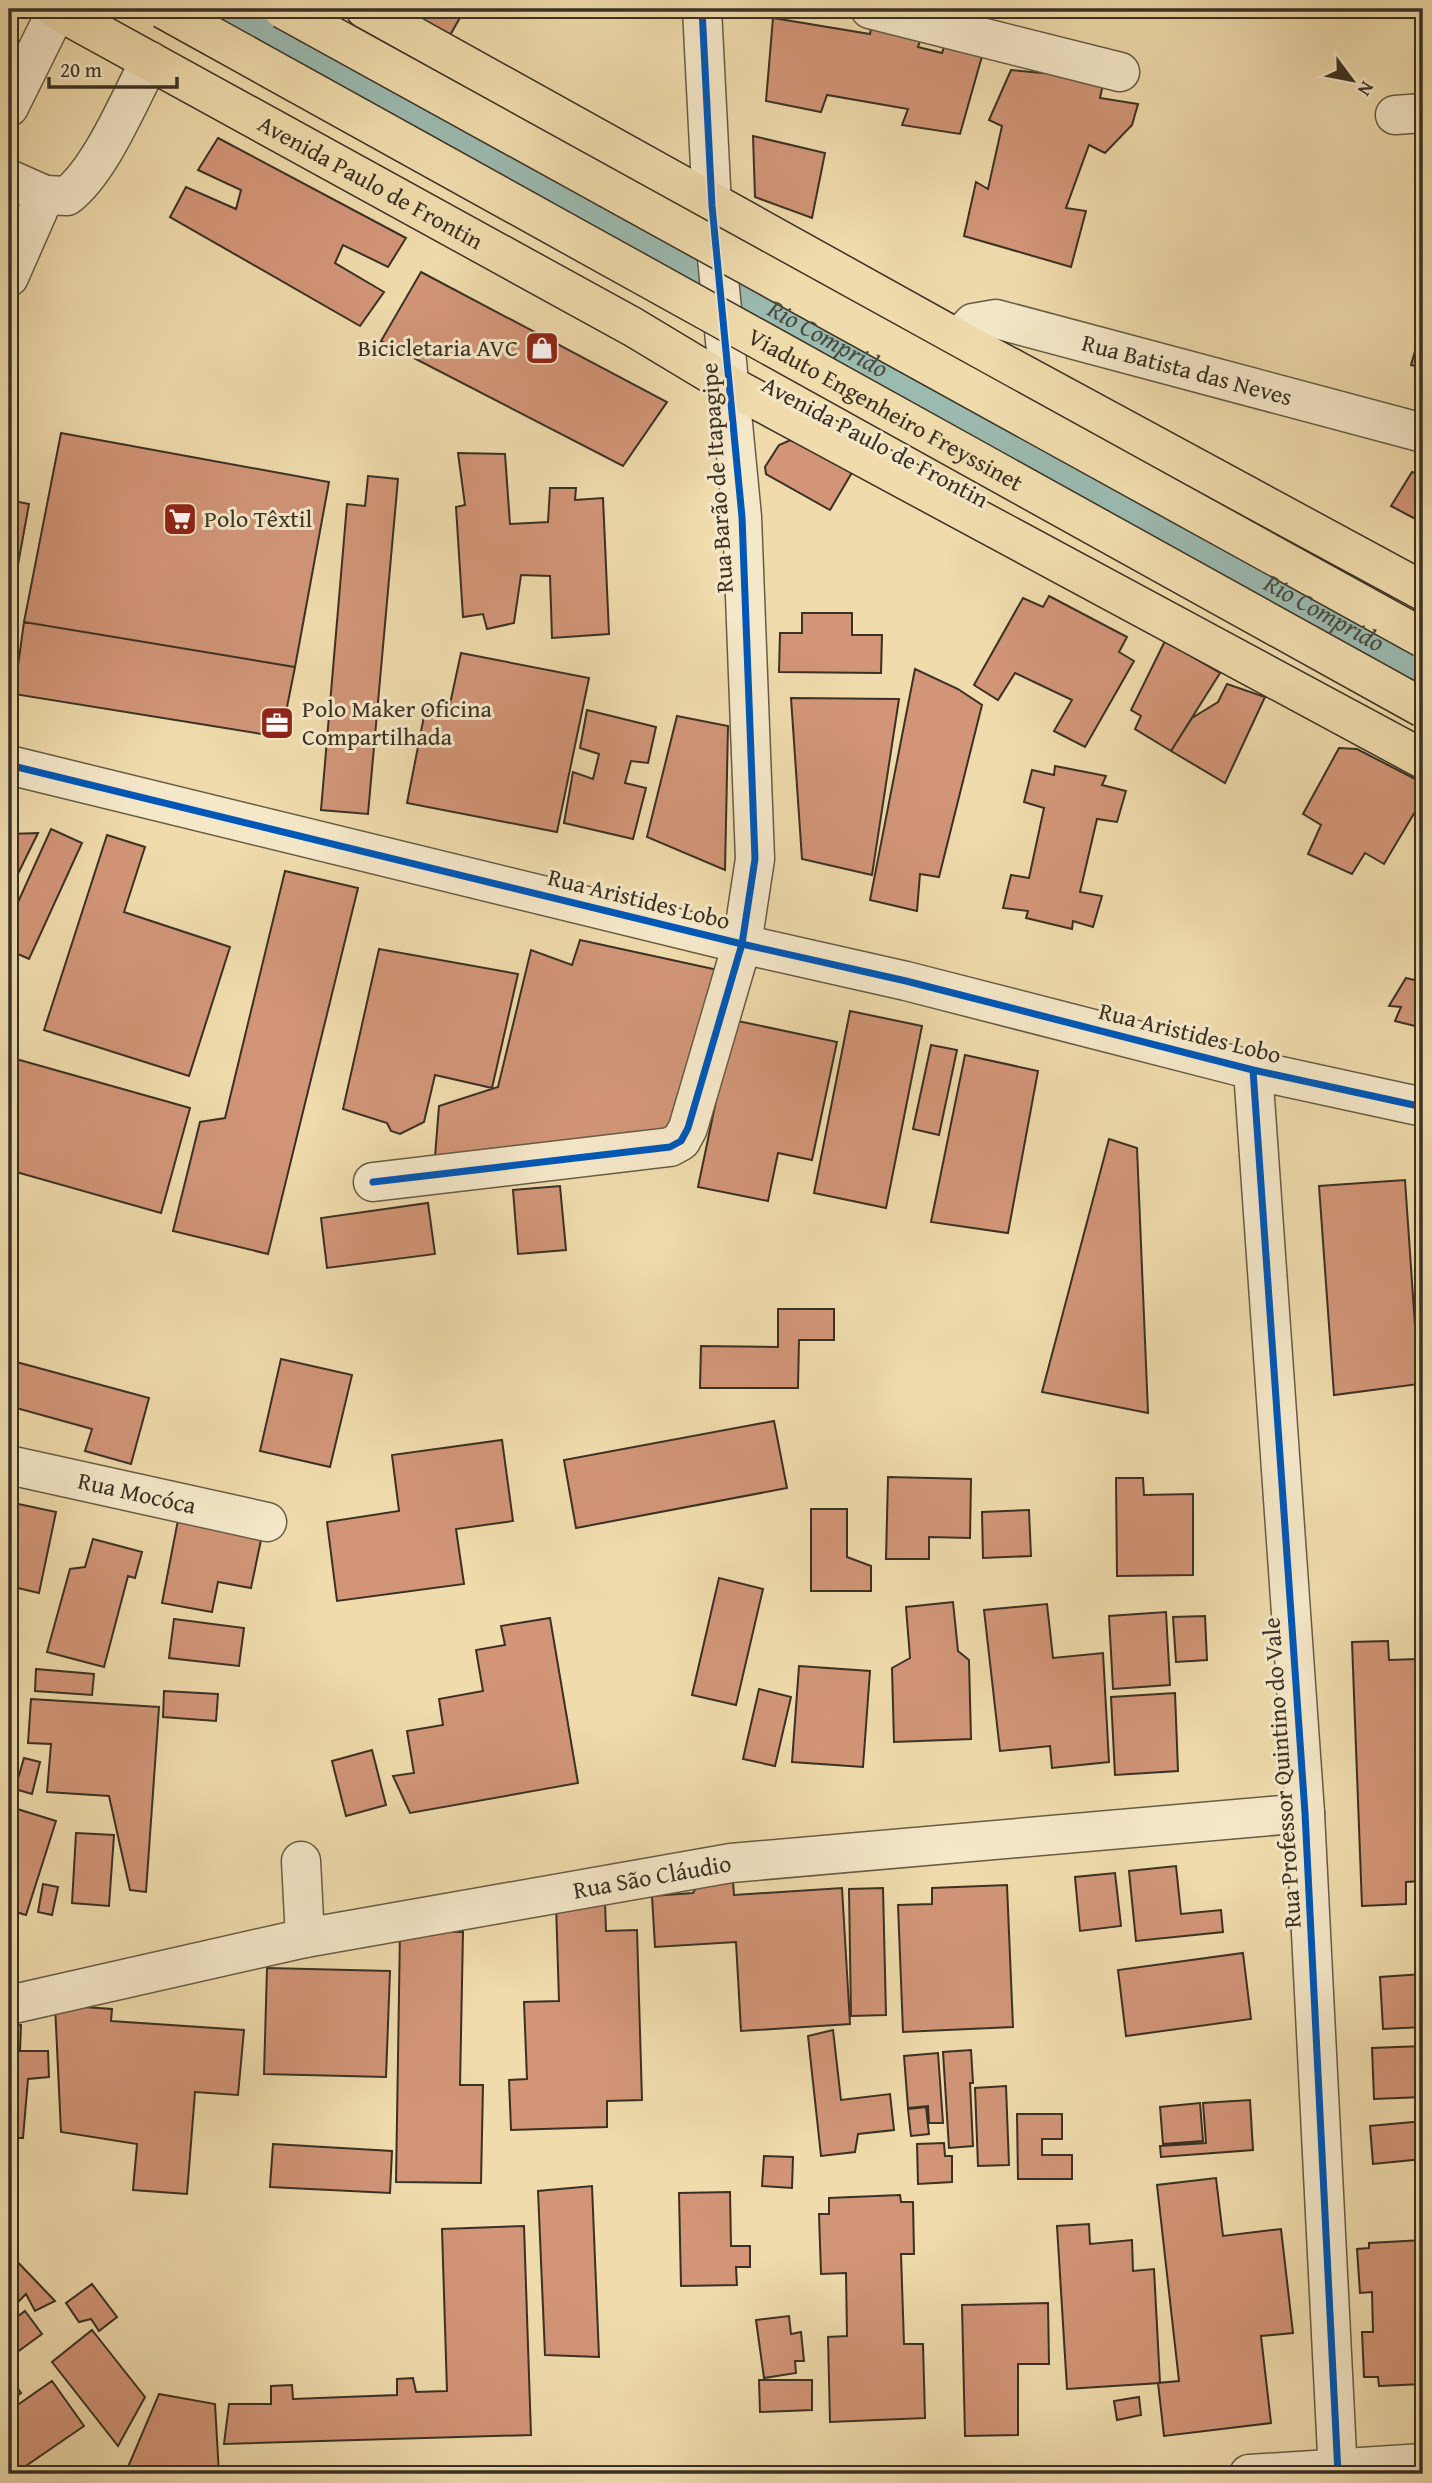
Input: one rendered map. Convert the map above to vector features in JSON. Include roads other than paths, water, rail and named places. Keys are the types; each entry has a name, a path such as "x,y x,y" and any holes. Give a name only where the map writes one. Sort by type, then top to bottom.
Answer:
{"main road":[{"name":"Avenida Paulo de Frontin","path":"56,9 730,382 1423,759"},
{"name":"Viaduto Engenheiro Freyssinet","path":"163,9 1423,708"},
{"path":"283,9 1423,639"},
{"path":"365,9 712,204 1423,592"}],"street":[{"path":"9,107 56,9"},
{"name":"Rua Barão de Itapagipe","path":"373,1182 670,1147 681,1141 688,1128 742,944 755,859 742,517 712,204 702,9"},
{"path":"870,9 1120,72"},
{"path":"9,179 45,195 66,196 79,187 107,142 150,61"},
{"path":"9,277 45,195"},
{"name":"Rua Batista das Neves","path":"958,339 973,323 996,319 1423,433"},
{"name":"Rua Aristides Lobo","path":"9,765 742,944 905,981 1253,1070 1423,1107"},
{"name":"Rua Professor Quintino do Vale","path":"1253,1070 1305,1813 1338,2472"},
{"name":"Rua Mocóca","path":"9,1465 267,1522"},
{"name":"Rua São Cláudio","path":"9,2005 305,1938 731,1863 1305,1813"},
{"path":"301,1861 305,1938"},
{"path":"1249,2474 1338,2472 1423,2463"}],"waterway":[{"name":"Rio Comprido","path":"232,9 1423,667"}],"place":[{"name":"Bicicletaria AVC","path":"542,348"},
{"name":"Polo Têxtil","path":"180,519"},
{"name":"Polo Maker Oficina Compartilhada","path":"277,723"}]}
